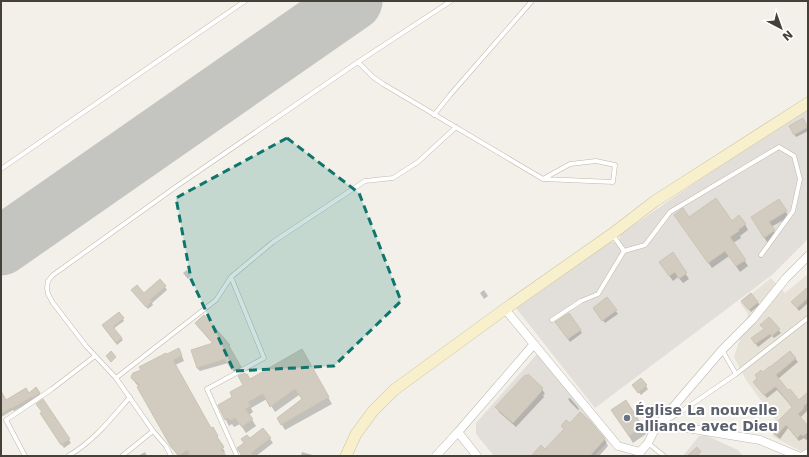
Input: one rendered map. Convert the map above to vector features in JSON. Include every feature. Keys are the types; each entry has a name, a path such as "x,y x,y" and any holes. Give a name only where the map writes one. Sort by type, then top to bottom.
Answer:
{"street":[{"path":"346,456 356,434 373,411 394,390 505,309 612,234 655,201 808,104"},
{"path":"505,309 618,446 640,454 648,443 656,427 722,350 753,318 786,278 808,256"},
{"path":"436,456 534,344"},
{"path":"656,427 681,426 760,440 798,456"},
{"path":"458,432 477,456"},
{"path":"803,456 808,452"}],"lane":[{"path":"1,169 245,1"},
{"path":"171,456 166,446 153,431 116,378 86,346 53,303 48,294 48,281 53,275 177,186 358,62 451,1"},
{"path":"434,115 532,1"},
{"path":"358,62 382,84 543,179 613,182 615,165 596,161 570,164 543,179"},
{"path":"116,378 216,300 231,277 274,242 365,181 394,178 418,162 456,127"},
{"path":"552,320 581,301 598,294 624,251 645,245 670,212 779,147 794,156 800,179 793,211 760,255"},
{"path":"612,234 624,251"},
{"path":"231,277 264,358 207,389 237,456"},
{"path":"656,427 736,374 808,318"},
{"path":"722,350 736,374"},
{"path":"25,456 6,420 52,389 95,356"},
{"path":"68,456 79,450 93,438 130,397"},
{"path":"122,456 153,431"},
{"path":"648,443 664,456"}],"highlighted area":[{"path":"287,138 359,193 401,301 334,366 234,371 191,279 176,198"}],"shaded area":[{"path":"808,109 808,239 772,275 595,408 516,308 603,245 610,242 618,242 621,234 752,143"},
{"path":"808,274 808,455 772,436 779,425 746,380 734,357 748,314 740,303 771,278 785,293"},
{"path":"538,353 612,437 594,456 494,456 476,434 476,423"},
{"path":"705,435 738,450 743,456 683,456 699,436"}],"building":[{"path":"803,118 808,127 794,135 789,126"},
{"path":"716,198 732,221 739,215 746,224 730,237 746,260 736,266 725,251 708,263 674,215 683,208 689,217"},
{"path":"779,199 787,211 769,222 775,230 764,238 751,217"},
{"path":"673,252 687,273 679,279 675,272 669,276 659,262"},
{"path":"160,279 166,286 150,300 152,301 146,307 131,290 137,285 144,293"},
{"path":"808,287 808,298 797,308 791,302"},
{"path":"751,293 758,302 749,310 741,301"},
{"path":"607,297 617,310 602,321 593,308"},
{"path":"119,312 124,318 113,327 122,338 116,343 102,325"},
{"path":"569,313 581,330 568,339 555,322"},
{"path":"204,315 230,345 229,346 241,367 232,370 225,359 197,368 191,350 213,343 195,323"},
{"path":"769,317 780,329 772,336 770,334 755,344 751,338 764,329 760,325"},
{"path":"179,348 182,356 173,360 211,428 213,427 218,436 217,437 224,447 221,449 226,456 191,456 187,450 179,456 171,447 137,387 140,385 131,377 133,373 141,370 139,367"},
{"path":"302,349 329,397 281,425 277,418 302,399 295,389 270,407 263,394 248,402 251,406 245,409 253,419 242,427 235,418 230,421 228,418 225,420 218,405 232,397 230,392 243,385 238,376 245,373 250,379"},
{"path":"111,351 116,357 111,362 106,356"},
{"path":"790,351 796,358 776,375 788,390 790,389 799,400 808,392 808,402 798,414 808,426 808,432 803,436 801,434 797,438 786,425 777,435 771,430 792,407 776,387 764,395 753,382 757,378 755,375 761,370 763,372"},
{"path":"528,374 543,388 513,423 495,407 525,375 526,376"},
{"path":"641,378 647,385 638,393 632,385"},
{"path":"36,387 40,393 1,414 1,391 6,400 26,388 29,393"},
{"path":"43,399 70,439 61,445 40,413 42,412 36,404"},
{"name":"Église La nouvelle alliance avec Dieu","path":"626,400 643,427 629,436 611,410"},
{"path":"580,412 590,421 605,439 590,456 531,456 541,445 545,449 564,429 561,426 566,420 570,423"},
{"path":"263,428 271,438 251,453 254,456 242,456 237,448 244,443 241,439 247,435 250,438"},
{"path":"697,447 701,452 697,456 687,456"}],"runway":[{"path":"1,246 353,1"}],"place":[{"name":"Église La nouvelle alliance avec Dieu","path":"627,418"}]}
